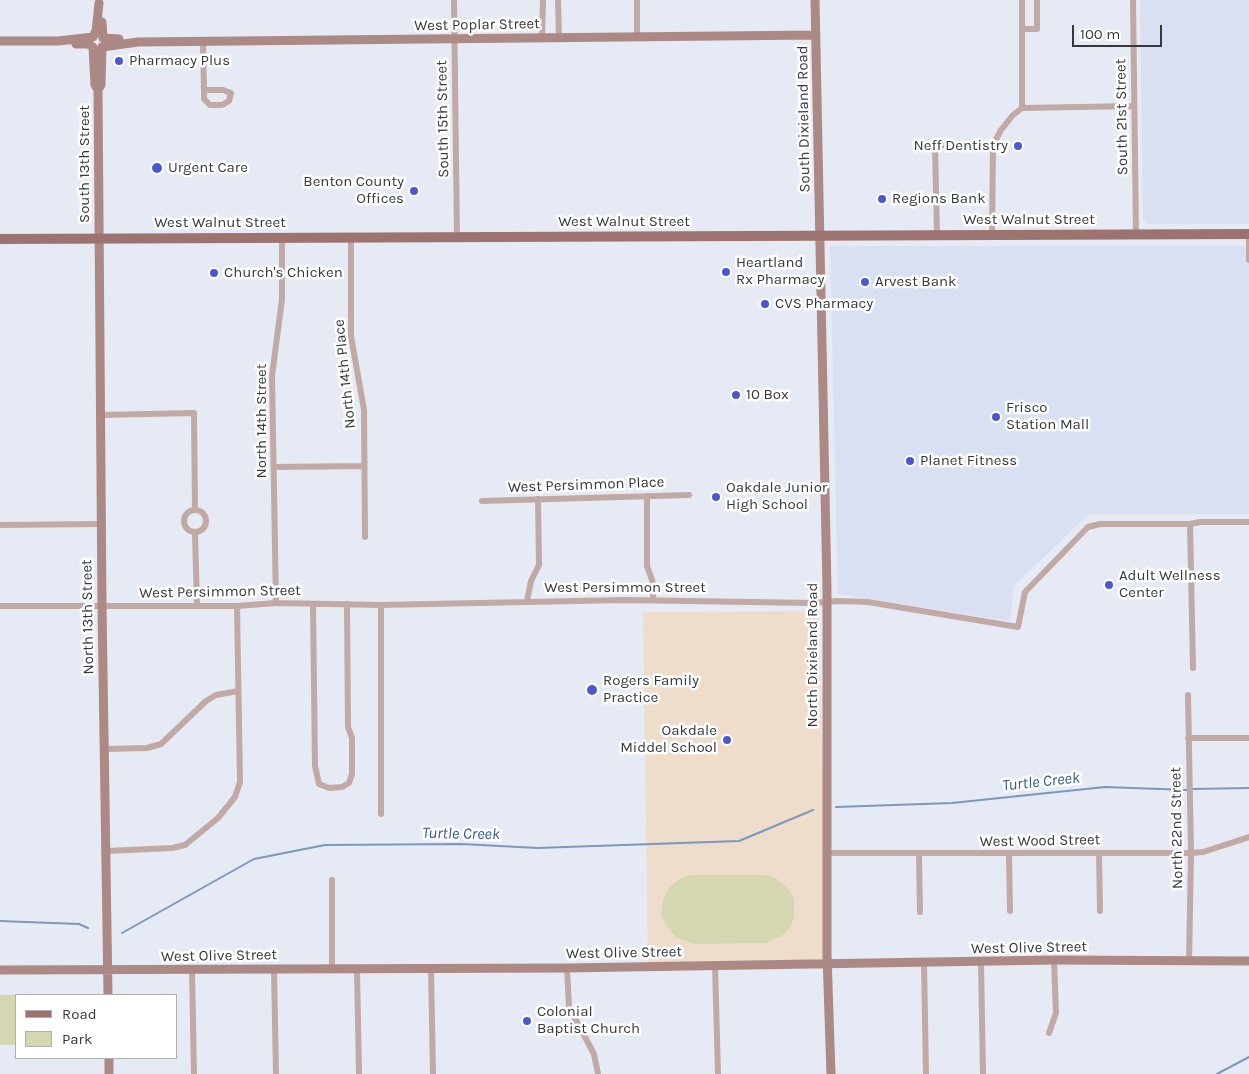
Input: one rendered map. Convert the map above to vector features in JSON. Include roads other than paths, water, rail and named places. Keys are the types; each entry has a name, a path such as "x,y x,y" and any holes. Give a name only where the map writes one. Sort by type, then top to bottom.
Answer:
{"main road":[{"name":"South Dixieland Road","path":"815,0 821,236"},
{"name":"South 13th Street","path":"99,2 96,31 98,42 95,85 98,90 99,238"},
{"name":"West Poplar Street","path":"0,42 58,41 88,44 98,42 203,43 816,35"},
{"name":"West Walnut Street","path":"0,239 1249,234"},
{"name":"North Dixieland Road","path":"821,236 827,602 827,963 831,1074"},
{"name":"North 13th Street","path":"99,238 108,994"},
{"name":"West Olive Street","path":"0,970 567,968 827,963 981,963 1054,960 1249,961"},
{"path":"109,1059 109,1074"}],"street":[{"name":"South 15th Street","path":"454,0 457,238"},
{"path":"542,38 543,0"},
{"path":"558,0 559,38"},
{"path":"637,0 637,37"},
{"path":"1022,0 1022,108"},
{"path":"1022,29 1037,29 1037,0"},
{"name":"South 21st Street","path":"1133,0 1136,234"},
{"path":"203,43 204,90"},
{"path":"992,235 993,146 1001,130 1013,115 1022,108 1134,106"},
{"path":"937,236 935,145 993,146"},
{"path":"1249,234 1249,260"},
{"name":"North 14th Place","path":"351,238 351,336 364,410 365,537"},
{"name":"North 14th Street","path":"276,603 272,376 282,299 282,239"},
{"path":"100,415 194,413 195,510"},
{"path":"274,466 364,466"},
{"name":"West Persimmon Place","path":"482,501 689,495"},
{"path":"647,496 646,566 653,583 653,600"},
{"path":"527,601 532,581 539,565 538,500"},
{"path":"195,510 204,514 207,522 204,529 195,533 187,530 184,523 187,513 195,510"},
{"path":"1193,668 1190,524 1200,522 1249,522"},
{"path":"0,525 101,524"},
{"name":"West Persimmon Street","path":"0,606 237,606 276,603 381,605 653,600 868,602 1018,627 1025,592 1088,527 1100,524 1190,524"},
{"path":"195,533 197,606"},
{"path":"313,604 315,766 319,784 329,788 342,787 349,783 352,774 352,738 348,727 347,604"},
{"path":"381,605 381,814"},
{"path":"107,850 172,848 185,845 218,818 235,797 240,782 237,606"},
{"path":"105,749 147,748 161,744 206,701 216,695 238,691"},
{"name":"North 22nd Street","path":"1188,695 1191,853 1189,962"},
{"path":"1188,738 1249,738"},
{"name":"West Wood Street","path":"828,854 1191,853 1203,852 1249,837"},
{"path":"1099,853 1100,911"},
{"path":"1009,854 1010,911"},
{"path":"919,855 920,912"},
{"path":"332,880 332,969"},
{"path":"1049,1033 1056,1013 1054,960"},
{"path":"924,962 926,1074"},
{"path":"981,963 983,1074"},
{"path":"715,965 718,1074"},
{"path":"431,968 433,1074"},
{"path":"567,968 569,1007 594,1054 598,1074"},
{"path":"357,969 359,1074"},
{"path":"192,970 194,1074"},
{"path":"274,970 276,1074"}],"waterway":[{"name":"Turtle Creek","path":"836,807 952,803 1105,787 1188,790"},
{"name":"Turtle Creek","path":"1193,789 1249,788"},
{"name":"Turtle Creek","path":"122,933 254,859 325,845 462,844 537,848 739,841 813,810"},
{"name":"Turtle Creek","path":"0,921 79,924 88,928"},
{"path":"1217,1074 1249,1057"}],"place":[{"name":"Pharmacy Plus","path":"119,61"},
{"name":"Neff Dentistry","path":"1018,146"},
{"name":"Urgent Care","path":"157,168"},
{"name":"Benton County Offices","path":"414,191"},
{"name":"Regions Bank","path":"882,199"},
{"name":"Heartland Rx Pharmacy","path":"726,272"},
{"name":"Church's Chicken","path":"214,273"},
{"name":"Arvest Bank","path":"865,282"},
{"name":"CVS Pharmacy","path":"765,304"},
{"name":"10 Box","path":"736,395"},
{"name":"Frisco Station Mall","path":"996,417"},
{"name":"Planet Fitness","path":"910,461"},
{"name":"Oakdale Junior High School","path":"716,497"},
{"name":"Adult Wellness Center","path":"1109,585"},
{"name":"Rogers Family Practice","path":"592,690"},
{"name":"Oakdale Middel School","path":"727,740"},
{"name":"Colonial Baptist Church","path":"527,1021"}]}
